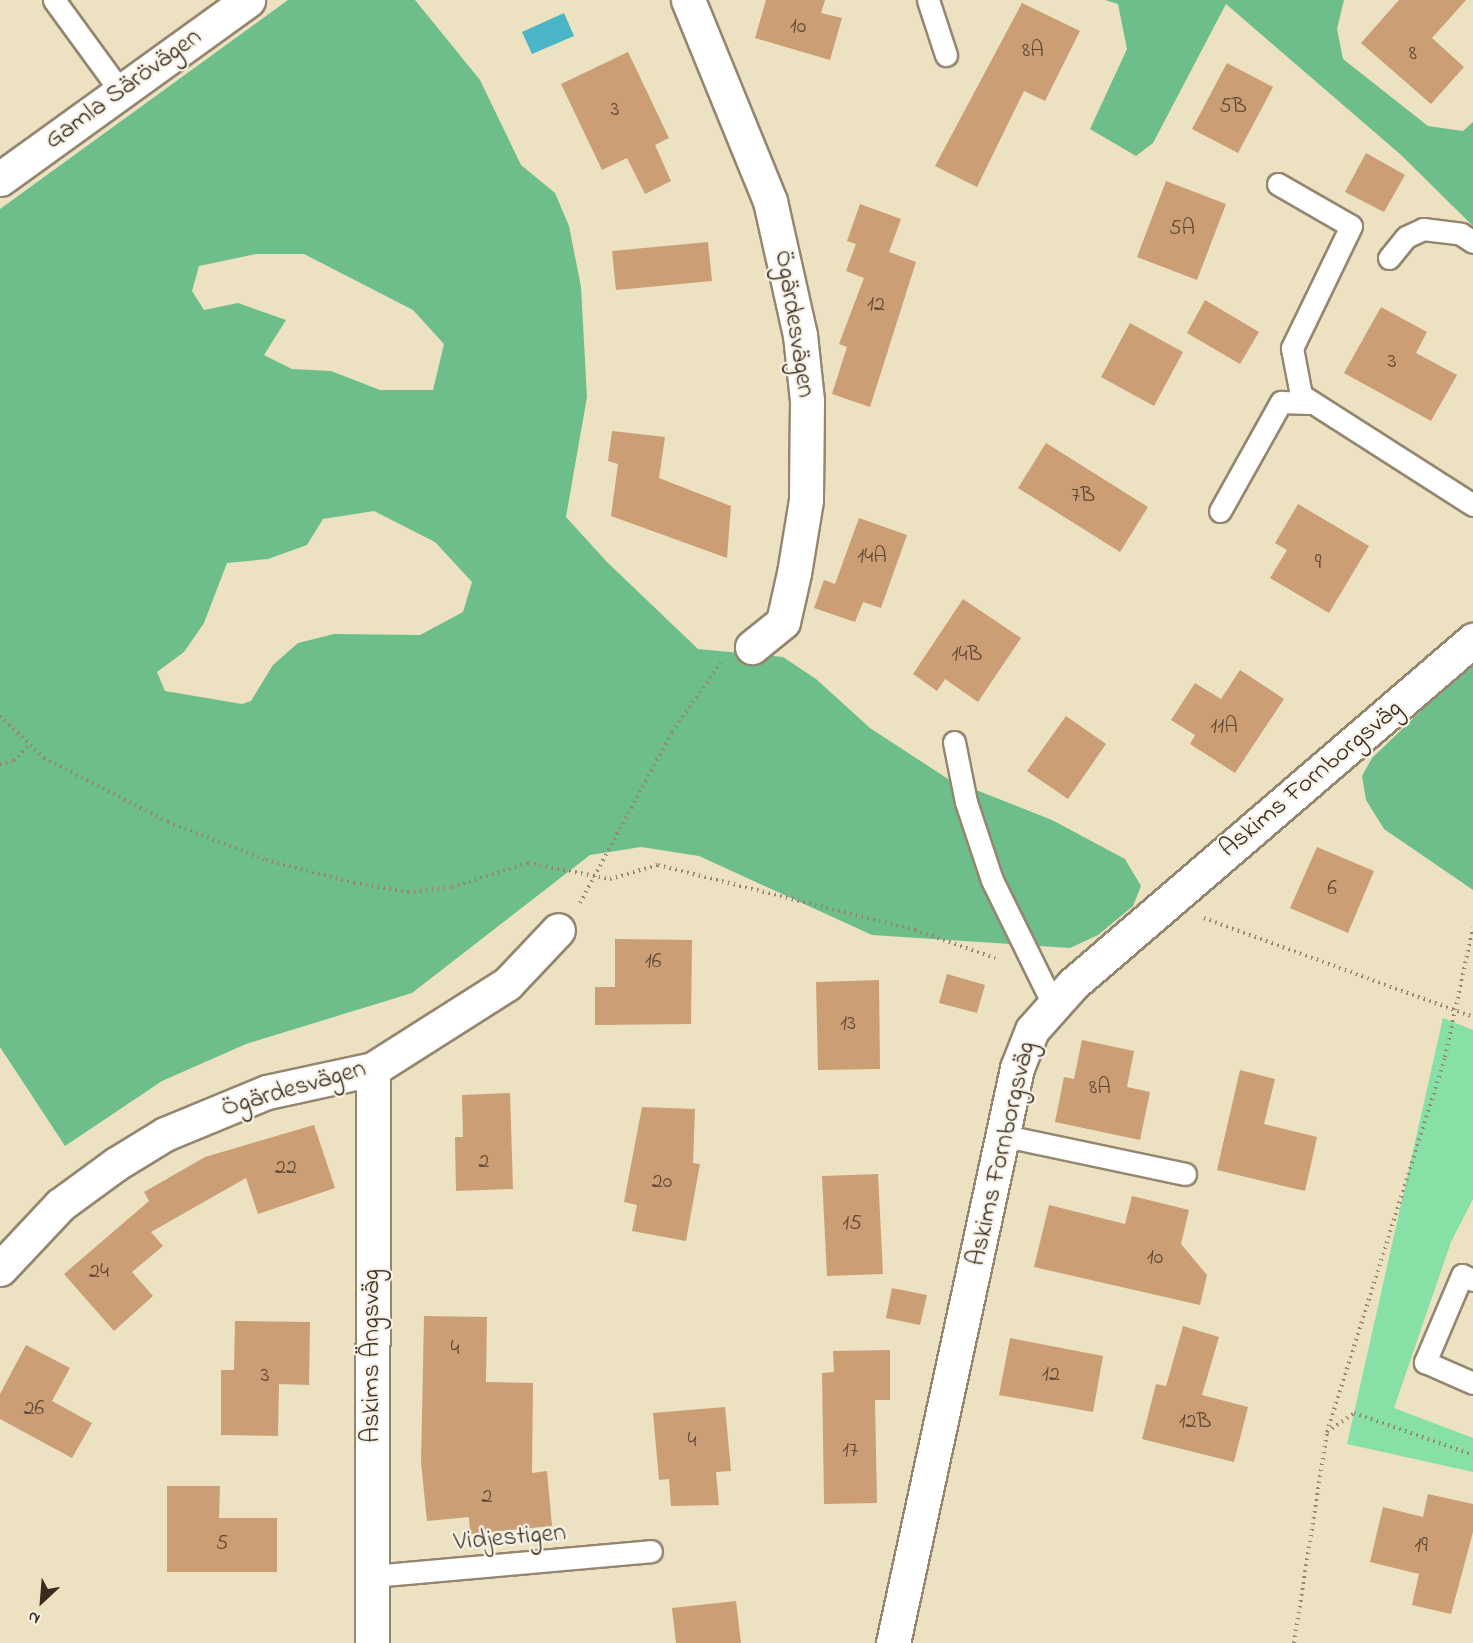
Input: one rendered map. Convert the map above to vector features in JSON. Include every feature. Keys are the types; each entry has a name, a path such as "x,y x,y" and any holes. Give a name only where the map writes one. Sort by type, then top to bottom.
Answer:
{"street":[{"name":"Gamla Särövägen","path":"0,179 248,0"},
{"name":"Ögärdesvägen","path":"687,0 770,201 800,335 806,390 807,489 794,573 783,622 759,635 752,647"},
{"name":"Askims Fornborgsväg","path":"893,1643 1025,1046 1053,1004 1473,640"},
{"name":"Ögärdesvägen","path":"0,1269 85,1184 165,1134 267,1092 373,1069 507,984 558,930"},
{"name":"Askims Ängsväg","path":"372,1643 373,1069"}],"lane":[{"path":"54,0 121,92"},
{"path":"928,0 946,55"},
{"path":"1278,184 1351,226 1292,348 1294,384 1309,403 1473,505"},
{"path":"1389,258 1406,237 1423,229 1451,232 1473,242"},
{"path":"1220,511 1281,402 1309,403"},
{"path":"954,742 966,802 988,870 1053,1004"},
{"path":"1005,1136 1185,1174"},
{"path":"1473,1280 1462,1275 1425,1362 1473,1383"},
{"name":"Vidjestigen","path":"372,1576 651,1551"}],"path":[{"path":"596,878 629,806 710,674 739,643 752,647"},
{"path":"0,716 29,746 168,822 266,860 354,883 408,892 452,887 528,864 596,878 658,865 915,930"},
{"path":"0,764 14,761 29,746"},
{"path":"1169,904 1273,947 1411,990 1473,1017"},
{"path":"1294,1643 1327,1432 1457,1010 1473,928"},
{"path":"1327,1432 1354,1413 1473,1455"}],"green space":[{"path":"288,0 415,0 480,80 521,165 555,193 569,226 581,287 587,397 566,517 607,562 698,649 783,657 816,679 870,728 948,779 1052,820 1125,859 1141,886 1133,906 1098,935 1070,948 872,935 699,856 641,847 590,855 412,993 246,1044 162,1081 65,1146 0,1047 0,209","holes":["256,254 304,254 413,310 444,344 433,390 380,390 331,371 292,369 264,355 286,320 238,303 204,310 192,291 199,266","374,511 435,542 472,582 463,612 420,635 334,634 298,643 273,665 251,701 242,704 165,691 157,672 184,652 204,623 227,563 268,559 307,545 323,519"]},
{"path":"1105,0 1344,0 1337,29 1343,59 1428,126 1463,131 1473,122 1473,226 1400,154 1226,4 1153,143 1136,156 1090,129 1127,49 1118,4"},
{"path":"1473,661 1473,890 1384,829 1366,800 1362,776 1372,758"},
{"path":"1443,1018 1473,1030 1473,1199 1451,1242 1394,1408 1473,1438 1473,1472 1347,1444"}],"water":[{"path":"564,13 574,36 532,54 522,32"}],"building":[{"path":"766,0 825,0 821,13 842,18 830,60 755,38"},
{"path":"1399,0 1466,0 1432,38 1464,67 1431,104 1361,43"},
{"path":"1022,3 1080,31 1045,101 1024,91 977,187 935,166"},
{"path":"628,52 669,138 655,145 671,181 645,194 627,158 602,170 561,84"},
{"path":"1227,63 1273,87 1238,153 1192,129"},
{"path":"1366,153 1405,175 1384,212 1345,192"},
{"path":"1166,181 1226,204 1197,280 1137,257"},
{"path":"860,204 901,219 889,252 916,262 870,407 832,394 847,347 839,344 864,278 846,271 856,244 847,241"},
{"path":"708,242 712,281 616,290 612,251"},
{"path":"1205,300 1259,332 1240,364 1187,333"},
{"path":"1381,307 1427,332 1416,353 1457,375 1431,421 1344,373"},
{"path":"1130,323 1183,352 1154,406 1101,377"},
{"path":"612,431 665,437 659,478 731,506 727,558 611,516 618,464 608,461"},
{"path":"1046,443 1148,507 1120,552 1018,488"},
{"path":"1298,504 1369,546 1329,613 1270,578 1287,550 1275,543"},
{"path":"859,518 907,535 881,608 863,602 855,622 814,608 824,580 835,584"},
{"path":"963,599 1021,638 978,702 945,679 937,691 913,674"},
{"path":"1240,670 1284,699 1235,773 1190,744 1195,735 1171,720 1195,683 1221,699"},
{"path":"1066,716 1106,744 1068,799 1027,771"},
{"path":"1317,847 1374,871 1348,933 1290,908"},
{"path":"615,939 692,940 691,1024 595,1025 595,987 615,987"},
{"path":"947,974 985,985 977,1013 939,1003"},
{"path":"879,980 880,1069 818,1070 816,982"},
{"path":"1082,1040 1134,1051 1127,1087 1150,1092 1140,1140 1055,1122 1064,1077 1074,1079"},
{"path":"1240,1070 1275,1079 1264,1124 1317,1137 1305,1191 1217,1170"},
{"path":"510,1093 513,1189 456,1191 455,1137 463,1137 462,1095"},
{"path":"642,1107 695,1109 693,1163 700,1164 686,1241 632,1231 637,1205 624,1202"},
{"path":"314,1125 335,1188 258,1214 246,1178 151,1232 163,1246 132,1272 153,1296 114,1331 64,1274 149,1201 144,1192 205,1157"},
{"path":"878,1174 883,1274 827,1276 822,1176"},
{"path":"1132,1196 1189,1210 1181,1244 1207,1275 1200,1305 1034,1267 1049,1205 1125,1224"},
{"path":"892,1288 927,1295 920,1325 886,1318"},
{"path":"424,1316 487,1317 486,1382 533,1383 532,1473 547,1471 552,1526 470,1534 469,1517 427,1521 421,1463"},
{"path":"235,1321 310,1322 309,1385 279,1384 278,1436 221,1435 221,1370 234,1370"},
{"path":"1183,1326 1219,1337 1202,1395 1248,1407 1234,1462 1142,1439 1156,1384 1166,1386"},
{"path":"1010,1338 1103,1356 1093,1412 999,1395"},
{"path":"26,1345 70,1368 52,1401 92,1423 72,1458 0,1419 0,1394"},
{"path":"890,1350 890,1400 875,1400 877,1503 824,1504 822,1373 834,1372 833,1351"},
{"path":"725,1407 731,1471 716,1472 719,1505 671,1506 669,1479 659,1480 653,1413"},
{"path":"167,1486 220,1486 219,1518 277,1518 277,1572 167,1572"},
{"path":"1428,1494 1473,1504 1473,1532 1451,1614 1412,1605 1419,1574 1370,1562 1383,1507 1423,1517"},
{"path":"736,1601 741,1643 676,1643 672,1608"}]}
